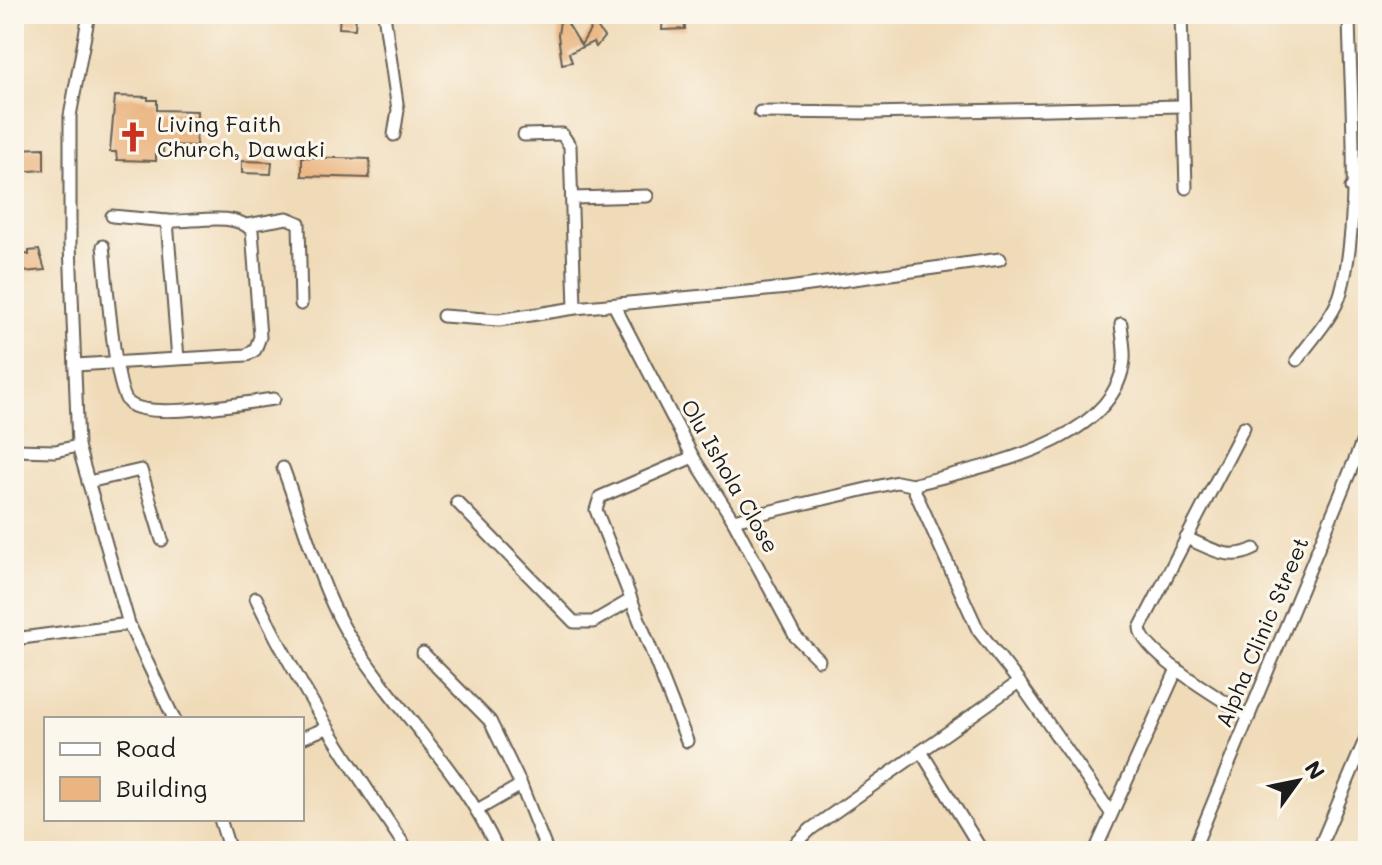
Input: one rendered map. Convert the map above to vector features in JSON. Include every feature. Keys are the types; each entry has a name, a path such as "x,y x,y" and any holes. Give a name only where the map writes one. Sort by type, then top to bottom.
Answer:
{"street":[{"path":"89,14 70,116 78,446 129,624 173,717"},
{"path":"384,14 398,110 394,135"},
{"path":"1181,14 1181,106 1186,188"},
{"path":"1297,360 1340,295 1351,188 1349,14"},
{"path":"760,112 870,113 1181,106"},
{"path":"524,135 562,134 567,140 575,308"},
{"path":"1351,188 1368,187"},
{"path":"572,198 647,196"},
{"path":"112,216 167,221 232,220 247,225 287,218 299,223 301,304"},
{"path":"167,221 178,359"},
{"path":"75,365 247,355 255,350 260,337 252,231 247,225"},
{"path":"103,246 116,363 125,400 132,406 182,411 274,399"},
{"path":"443,316 499,320 575,308 788,288 1000,259"},
{"name":"Olu Ishola Close","path":"614,305 693,457 733,520 795,636 819,660"},
{"path":"733,520 897,482 912,485 1036,450 1067,434 1099,408 1118,383 1124,360 1121,324"},
{"path":"1244,427 1140,628 1144,638 1177,669 1249,717"},
{"name":"Alpha Clinic Street","path":"1193,851 1364,446 1368,428"},
{"path":"14,450 55,451 78,446"},
{"path":"687,741 629,601 596,503 600,497 693,457"},
{"path":"283,468 347,633 479,809 498,851"},
{"path":"88,482 141,470 162,540"},
{"path":"912,485 978,630 1019,682 1111,813"},
{"path":"457,502 574,622 593,622 629,601"},
{"path":"1186,538 1229,556 1239,557 1254,549"},
{"path":"256,598 281,651 326,728 408,851"},
{"path":"14,639 129,624"},
{"path":"423,653 490,721 521,785 547,851"},
{"path":"1095,851 1177,669"},
{"path":"788,851 811,829 1019,682"},
{"path":"304,737 326,728"},
{"path":"1318,851 1368,733"},
{"path":"922,753 982,851"},
{"path":"479,809 521,785"},
{"path":"221,821 230,851"}],"building":[{"path":"340,14 356,14 355,29 339,28"},
{"path":"561,14 578,14 568,24 581,45 594,23 604,37 596,47 593,42 569,53 572,62 562,64 558,35"},
{"path":"663,14 684,14 685,29 662,30"},
{"path":"115,96 157,100 157,110 197,111 196,146 163,145 163,155 156,154 156,161 117,160 116,152 110,152"},
{"path":"44,148 44,170 14,172 14,149"},
{"path":"302,157 370,159 369,178 302,176"},
{"path":"242,161 272,162 271,174 242,173"},
{"path":"39,250 45,270 23,272 22,253 29,255 29,251"}],"place":[{"name":"Living Faith Church, Dawaki","path":"133,137"}]}
